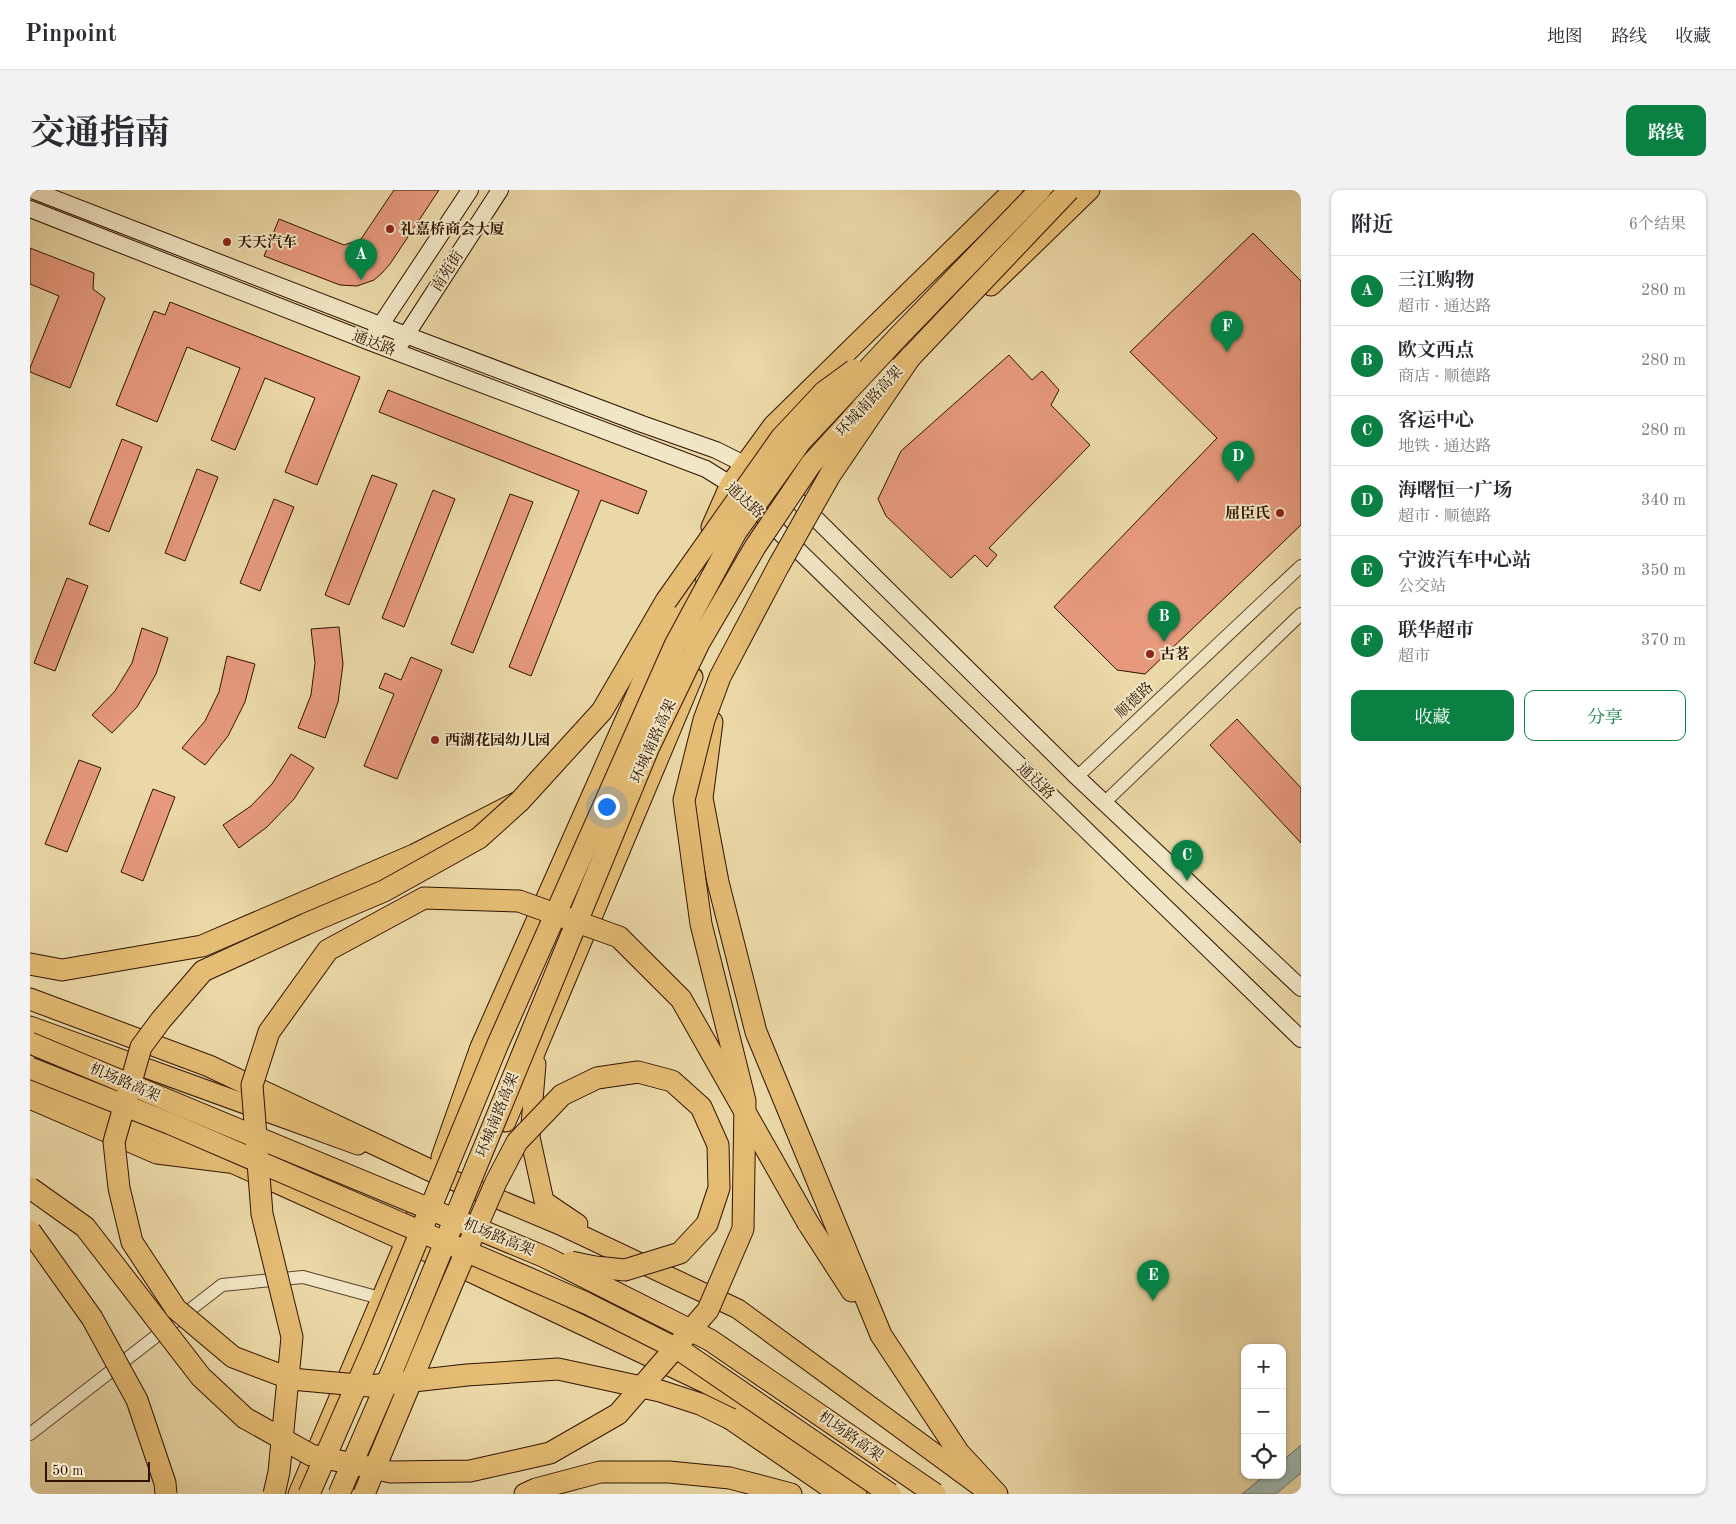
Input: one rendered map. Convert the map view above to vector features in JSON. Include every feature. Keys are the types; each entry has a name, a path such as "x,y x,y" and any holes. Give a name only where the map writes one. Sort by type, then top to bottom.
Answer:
{"highway":[{"name":"环城南路高架","path":"309,1494 374,1343 497,1046 675,645 736,532 801,441 1040,190"},
{"name":"环城南路高架","path":"339,1494 399,1355 648,749 699,644 755,547 811,464 910,356 1069,190"},
{"path":"840,1494 730,1418 700,1404 660,1391 558,1369 467,1375 369,1386 291,1379 233,1357 176,1310 132,1242 119,1188 114,1142 141,1047 161,1020 202,972 306,924 384,891 479,838 520,801 602,711 666,601 781,438 824,392 898,337"},
{"path":"30,1188 85,1227 201,1377 245,1418 311,1455 391,1472 470,1471 550,1452 618,1414 708,1310 743,1229 745,1101 701,924 684,800 704,720 720,677 778,567 830,475 910,356"},
{"path":"720,677 708,745 702,798 718,882 756,1032 881,1335"},
{"path":"30,964 62,970 202,946 414,855 520,801"},
{"path":"274,1494 279,1472 292,1337 262,1214 252,1085 269,1032 328,950 424,898 519,901 619,937 681,998 808,1223 959,1453 997,1494"},
{"path":"30,999 209,1066 436,1173"},
{"name":"机场路高架","path":"30,1043 545,1256 710,1340 935,1494"},
{"name":"机场路高架","path":"30,1068 171,1124 586,1304 683,1352 890,1494"},
{"path":"364,1494 496,1182 517,1142 562,1095 597,1078 638,1072 672,1081 701,1107 718,1145 719,1188 707,1224 680,1254 625,1270 595,1267 545,1256"},
{"path":"30,1098 157,1153 229,1162"},
{"path":"30,1232 92,1318 137,1400 166,1494"},
{"path":"525,1494 600,1472 669,1472 730,1478 791,1494"}],"main road":[{"path":"298,1494 404,1241 436,1173 480,1047 730,484 774,425 1013,190"},
{"path":"349,1494 445,1260 477,1190 703,653 778,529 858,415 1090,190"},
{"path":"30,1026 436,1173 560,1225 738,1309 990,1494"},
{"path":"538,1045 530,1137 544,1201 623,1255"},
{"path":"30,1080 229,1162 445,1260 707,1384 857,1494"}],"street":[{"name":"通达路","path":"32,190 382,324 406,335 716,450 744,464 798,501 1077,777 1300,986"},
{"name":"南苑街","path":"370,342 470,190"},
{"name":"南苑街","path":"395,351 500,190"},
{"name":"通达路","path":"30,208 370,342 706,469 730,484 1301,1039"},
{"name":"顺德路","path":"1077,777 1301,566"},
{"path":"1104,803 1301,614"},
{"path":"30,1434 222,1284 303,1277 380,1298"}],"water":[{"path":"1301,1445 1301,1473 1276,1494 1242,1494 1260,1479 1286,1479 1286,1458"}],"building":[{"name":"礼嘉桥商会大厦","path":"394,190 439,190 390,264 374,280 357,286 340,285 264,256 279,219 344,245 361,239"},
{"path":"1253,233 1301,281 1301,525 1145,674 1117,670 1054,607 1217,438 1130,352"},
{"path":"30,248 94,273 93,289 105,298 70,388 30,372 59,296 30,284"},
{"path":"170,302 360,377 317,485 285,472 315,398 265,378 235,450 211,440 240,368 187,347 157,422 116,405 154,311 165,315"},
{"path":"1009,355 1032,380 1042,371 1059,390 1051,405 1090,445 989,548 997,555 987,567 975,555 951,578 886,516 878,499 901,451"},
{"path":"388,390 647,491 638,514 601,500 531,676 509,667 579,491 379,412"},
{"path":"122,439 142,447 109,532 89,524"},
{"path":"197,469 218,477 185,561 165,553"},
{"path":"372,475 397,484 349,605 325,595"},
{"path":"433,490 455,499 404,627 382,618"},
{"path":"510,494 533,502 473,653 451,644"},
{"path":"274,499 294,507 260,591 240,583"},
{"path":"67,578 88,586 55,671 34,663"},
{"path":"339,627 343,664 338,702 325,738 298,728 311,695 315,663 311,629"},
{"path":"142,628 168,638 156,674 137,707 112,733 92,715 115,691 132,663"},
{"path":"227,656 255,664 245,702 228,736 205,765 182,748 205,721 219,692"},
{"path":"411,657 442,670 397,779 364,766 394,694 379,688 385,673 401,680"},
{"path":"1237,719 1301,788 1301,843 1210,745"},
{"path":"291,754 314,768 294,799 267,827 239,848 223,825 251,806 272,784"},
{"path":"79,760 101,768 67,852 45,844"},
{"path":"153,789 175,797 143,881 121,872"}],"place":[{"name":"礼嘉桥商会大厦","path":"390,229"},
{"name":"天天汽车","path":"227,242"},
{"name":"三江购物","path":"361,280"},
{"name":"联华超市","path":"1227,352"},
{"name":"海曙恒一广场","path":"1238,482"},
{"name":"屈臣氏","path":"1280,513"},
{"name":"欧文西点","path":"1164,642"},
{"name":"古茗","path":"1150,654"},
{"name":"西湖花园幼儿园","path":"435,740"},
{"name":"客运中心","path":"1187,881"},
{"name":"宁波汽车中心站","path":"1153,1301"}]}
